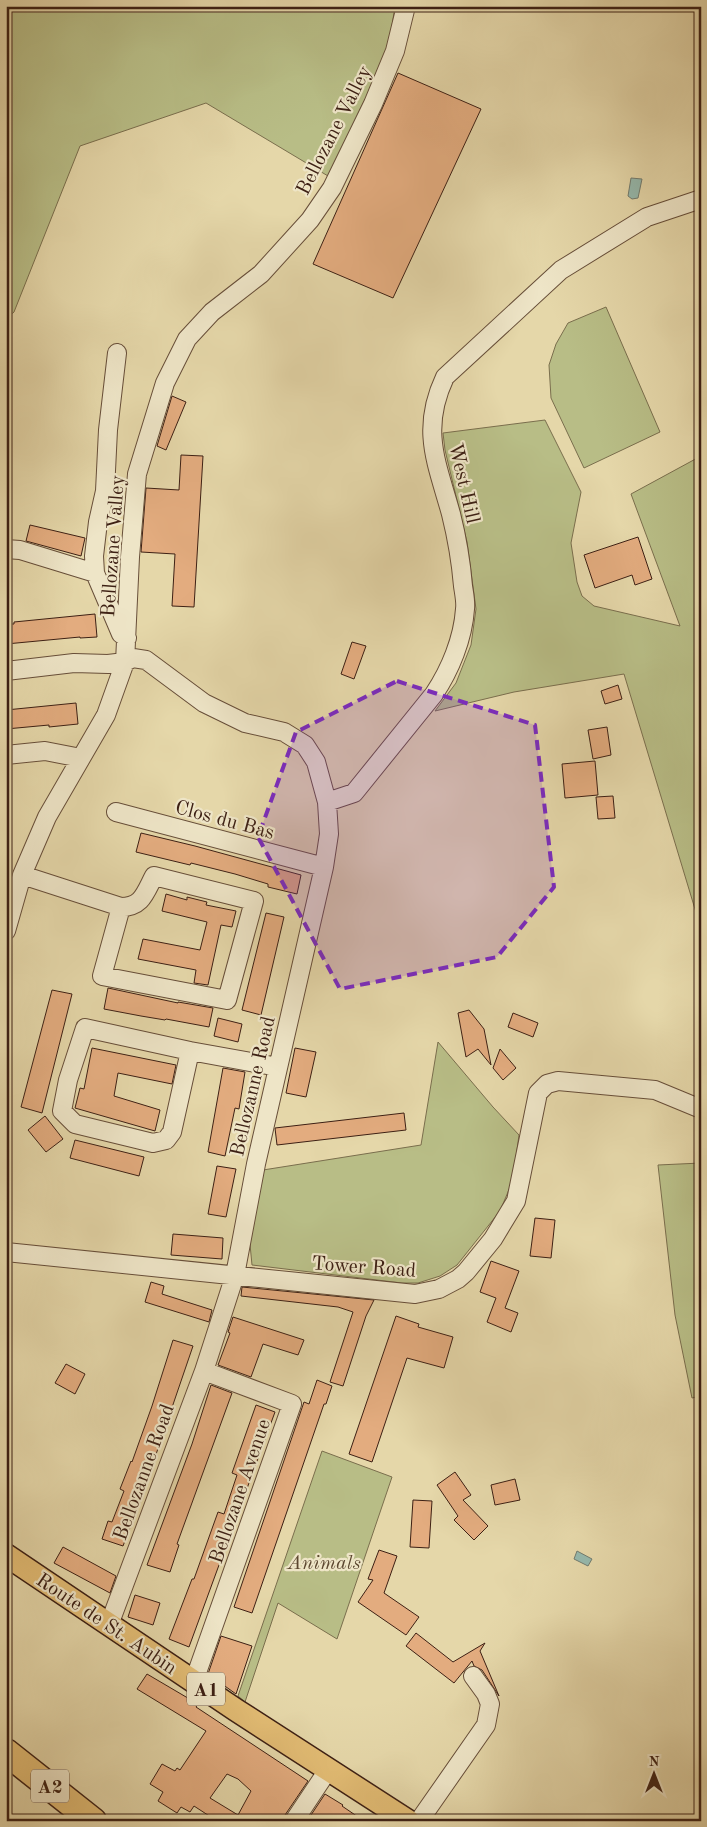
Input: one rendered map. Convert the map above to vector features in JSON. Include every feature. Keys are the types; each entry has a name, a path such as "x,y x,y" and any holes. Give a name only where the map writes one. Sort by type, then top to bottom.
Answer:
{"highway":[{"name":"A2","path":"6,1752 93,1821"},
{"name":"A2","path":"6,1770 71,1821"}],"main road":[{"name":"Route de St. Aubin","path":"6,1555 328,1770 408,1821"}],"street":[{"name":"Bellozane Valley","path":"6,931 22,875 47,817 106,715 126,662 130,557 138,474 165,383 187,339 212,312 261,274 310,220 332,188 373,104 394,51 406,6"},
{"name":"West Hill","path":"328,802 354,793 444,680 459,643 465,608 461,563 452,516 434,456 432,429 436,396 445,377 561,270 648,217 701,199"},
{"path":"117,353 108,430 105,491 97,531 95,573 121,634 127,638"},
{"path":"6,549 20,550 95,573"},
{"name":"Bellozanne Road","path":"6,670 74,663 108,664 126,662 133,658 146,660 204,703 245,722 284,732 305,745 316,762 328,802 329,834 324,867 256,1164 235,1275 204,1370 109,1625"},
{"path":"6,755 45,751 81,758"},
{"name":"Clos du Bas","path":"116,812 324,867"},
{"path":"22,875 121,907 132,907 141,900 154,876 254,901 227,1000 102,976 121,907"},
{"path":"190,1051 172,1132 166,1140 153,1143 74,1124 62,1111 68,1080 85,1028 190,1051 278,1067"},
{"name":"Tower Road","path":"6,1252 415,1294 439,1289 458,1279 493,1239 516,1201 538,1093 547,1084 558,1081 655,1090 701,1109"},
{"name":"Bellozane Avenue","path":"194,1681 292,1404 204,1370"},
{"path":"419,1821 486,1724 490,1704 486,1694 473,1676"},
{"path":"294,1821 328,1770"}],"highlighted area":[{"path":"397,681 535,725 554,887 497,957 340,989 258,837 296,732"}],"green space":[{"path":"6,6 395,6 390,39 367,105 328,176 206,103 80,146 14,312 6,320"},
{"path":"606,307 660,432 584,468 551,398 549,365 556,344 568,323"},
{"path":"545,420 581,492 571,543 577,582 582,596 594,606 680,626 631,494 701,456 701,929 624,674 514,692 435,711 456,683 471,645 476,609 467,542 445,450 443,433"},
{"path":"438,1042 519,1135 513,1180 500,1211 457,1265 440,1276 418,1283 402,1283 252,1265 249,1234 263,1170 421,1145"},
{"path":"701,1163 701,1396 692,1398 675,1315 658,1165"},
{"name":"Animals","path":"322,1451 392,1477 337,1639 278,1603 245,1702 238,1696"}],"water":[{"path":"631,178 642,179 638,198 632,199 628,196"},
{"path":"577,1551 592,1559 588,1566 574,1559"}],"building":[{"path":"398,73 481,109 393,298 313,264"},
{"path":"172,396 186,402 166,450 157,446"},
{"path":"181,455 203,456 194,607 172,606 175,554 141,552 146,488 179,490"},
{"path":"30,525 85,538 81,556 26,541"},
{"path":"638,537 652,579 635,585 632,575 595,588 584,555"},
{"path":"95,614 97,637 6,644 6,624"},
{"path":"352,642 366,646 354,679 341,674"},
{"path":"618,685 622,699 605,704 601,691"},
{"path":"76,703 78,724 6,729 6,710"},
{"path":"607,727 611,755 593,759 588,730"},
{"path":"595,761 598,795 565,798 562,764"},
{"path":"613,796 615,818 598,819 596,797"},
{"path":"141,833 301,875 297,894 268,887 268,884 235,874 136,852"},
{"path":"166,894 187,900 187,897 207,902 206,905 236,911 232,927 221,925 208,985 194,983 196,970 138,959 143,939 200,950 207,922 162,911"},
{"path":"266,913 284,917 261,1015 242,1010"},
{"path":"108,988 178,1003 213,1008 209,1027 104,1009"},
{"path":"52,990 72,994 42,1113 21,1107"},
{"path":"469,1010 484,1029 491,1065 478,1049 466,1057 458,1013"},
{"path":"513,1013 538,1023 533,1037 508,1027"},
{"path":"218,1018 242,1024 238,1042 214,1036"},
{"path":"92,1048 176,1065 172,1084 118,1073 114,1096 160,1110 155,1131 75,1108 80,1088 84,1089"},
{"path":"295,1048 316,1052 306,1097 286,1093"},
{"path":"500,1049 516,1068 503,1080 493,1068"},
{"path":"223,1068 245,1072 239,1109 235,1108 225,1156 208,1152"},
{"path":"404,1113 406,1130 277,1145 275,1128"},
{"path":"45,1116 63,1139 46,1152 28,1130"},
{"path":"75,1140 144,1157 139,1176 70,1158"},
{"path":"217,1166 236,1169 226,1217 208,1214"},
{"path":"535,1218 555,1220 551,1258 530,1256"},
{"path":"173,1234 223,1238 222,1259 171,1255"},
{"path":"491,1261 519,1271 505,1308 518,1313 511,1332 487,1322 496,1298 480,1292"},
{"path":"151,1282 164,1286 162,1294 212,1310 209,1322 145,1302"},
{"path":"242,1287 374,1300 366,1316 343,1386 330,1382 353,1312 338,1307 241,1296"},
{"path":"396,1316 419,1324 418,1327 453,1337 444,1368 407,1358 372,1462 349,1454"},
{"path":"233,1317 304,1340 298,1355 263,1344 251,1377 218,1365 230,1333 228,1332"},
{"path":"173,1340 193,1346 152,1470 123,1546 102,1539 108,1521 112,1522 124,1491 120,1489 152,1406"},
{"path":"66,1364 85,1374 75,1394 55,1383"},
{"path":"317,1380 332,1386 326,1404 324,1404 252,1613 234,1607 304,1402 309,1404"},
{"path":"211,1385 232,1393 177,1544 179,1545 170,1572 147,1565 192,1444"},
{"path":"256,1405 275,1412 189,1647 169,1639 192,1579 194,1579 218,1512 224,1514 237,1475 232,1473"},
{"path":"455,1472 471,1495 463,1500 488,1526 474,1540 454,1520 458,1516 437,1485"},
{"path":"515,1479 520,1500 495,1505 491,1485"},
{"path":"413,1500 432,1501 429,1548 410,1547"},
{"path":"63,1547 116,1576 110,1593 54,1563"},
{"path":"379,1550 397,1556 384,1593 419,1617 406,1635 358,1602 373,1580 368,1579"},
{"path":"135,1595 160,1603 153,1625 128,1617"},
{"path":"416,1633 453,1662 485,1643 480,1651 499,1696 482,1670 474,1666 472,1661 454,1683 406,1646"},
{"path":"221,1636 252,1646 236,1694 208,1674"},
{"path":"147,1674 198,1704 196,1707 308,1781 283,1821 217,1821 194,1806 190,1812 181,1807 177,1813 158,1801 163,1792 150,1784 162,1764 175,1771 177,1768 180,1770 206,1731 137,1689","holes":["227,1774 238,1779 251,1791 238,1815 210,1798"]},
{"path":"325,1794 343,1805 364,1821 307,1821"}]}
